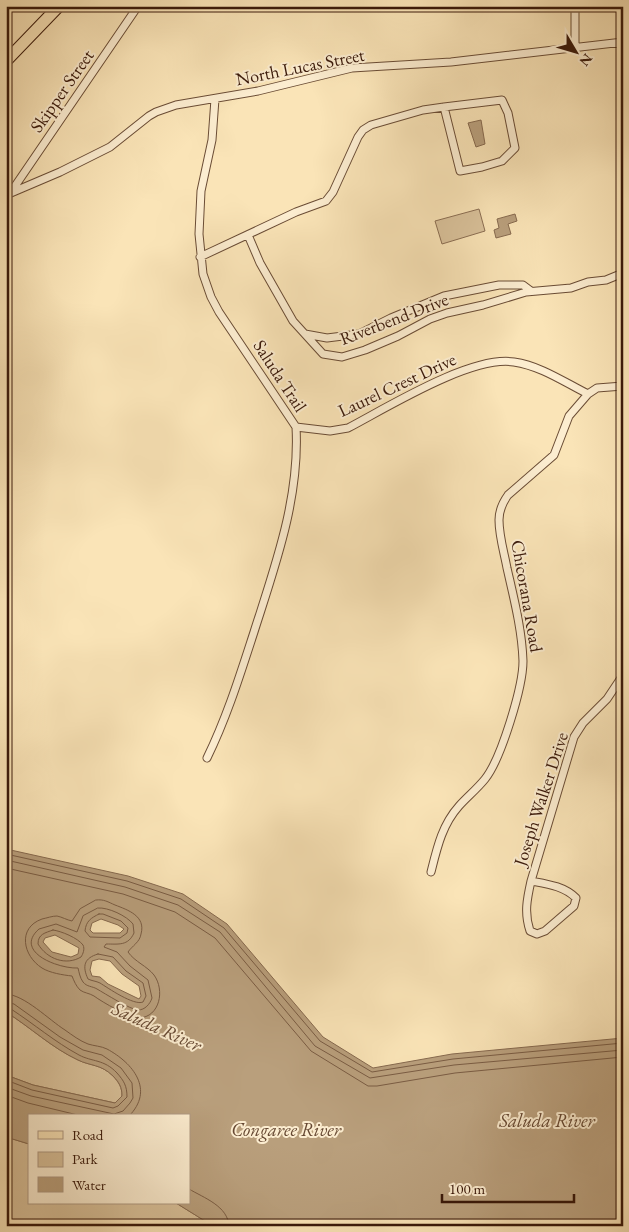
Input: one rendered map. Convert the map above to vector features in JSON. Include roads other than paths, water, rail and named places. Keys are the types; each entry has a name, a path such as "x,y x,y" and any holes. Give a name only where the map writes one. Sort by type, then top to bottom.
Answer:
{"main road":[{"path":"6,61 59,6"}],"street":[{"name":"Skipper Street","path":"8,194 138,6"},
{"path":"575,6 575,48"},
{"name":"North Lucas Street","path":"8,194 60,172 110,147 156,112 176,106 352,68 451,62 486,56 622,42"},
{"path":"622,42 623,66"},
{"name":"Saluda Trail","path":"207,758 231,702 278,555 294,479 297,444 296,427 211,297 203,274 199,234 201,191 212,140 215,99"},
{"path":"200,257 296,212 326,201 333,192 363,130 379,122 444,107 502,100 508,113 515,148 502,161 460,171 444,107"},
{"name":"Riverbend Drive","path":"248,235 260,263 293,322 323,354 342,358 398,336 430,319 447,313 531,291 571,288 588,282 606,280 623,273"},
{"name":"Riverbend Drive","path":"305,334 327,338 360,334 391,318 444,296 499,285 523,285 531,291"},
{"name":"Laurel Crest Drive","path":"296,427 330,431 348,428 456,373 481,364 503,361 515,362 546,371 588,394"},
{"path":"588,394 597,388 623,386"},
{"name":"Chicorana Road","path":"431,872 439,840 447,823 458,807 485,779 497,760 520,682 523,663 521,637 502,544 499,518 503,502 508,495 554,455 569,416 588,394"},
{"name":"Joseph Walker Drive","path":"531,881 562,888 576,898 574,906 545,931 537,934 530,931 526,915 527,898 531,881 571,745 583,723 607,699 622,679"}],"water":[{"path":"481,120 485,144 476,147 468,123"},
{"path":"515,214 517,221 508,224 511,234 496,238 494,230 499,228 497,219"},
{"name":"Congaree River","path":"6,849 128,876 183,894 227,924 323,1037 373,1068 452,1054 623,1038 623,1226 213,1226 178,1204 190,1204 190,1114 28,1114 28,1144 6,1137 6,1075 33,1085 115,1103 122,1096 118,1083 109,1072 68,1055 6,1012","holes":["101,919 124,929 120,933 93,933 90,930 92,923","55,935 79,948 78,954 71,957 52,952 43,942 45,938","99,959 110,961 122,974 139,986 141,996 139,999 108,984 100,977 92,976 90,970 92,961"]}],"water label":[{"name":"Saluda River","path":"157,1026"},
{"name":"Saluda River","path":"547,1120"}]}
